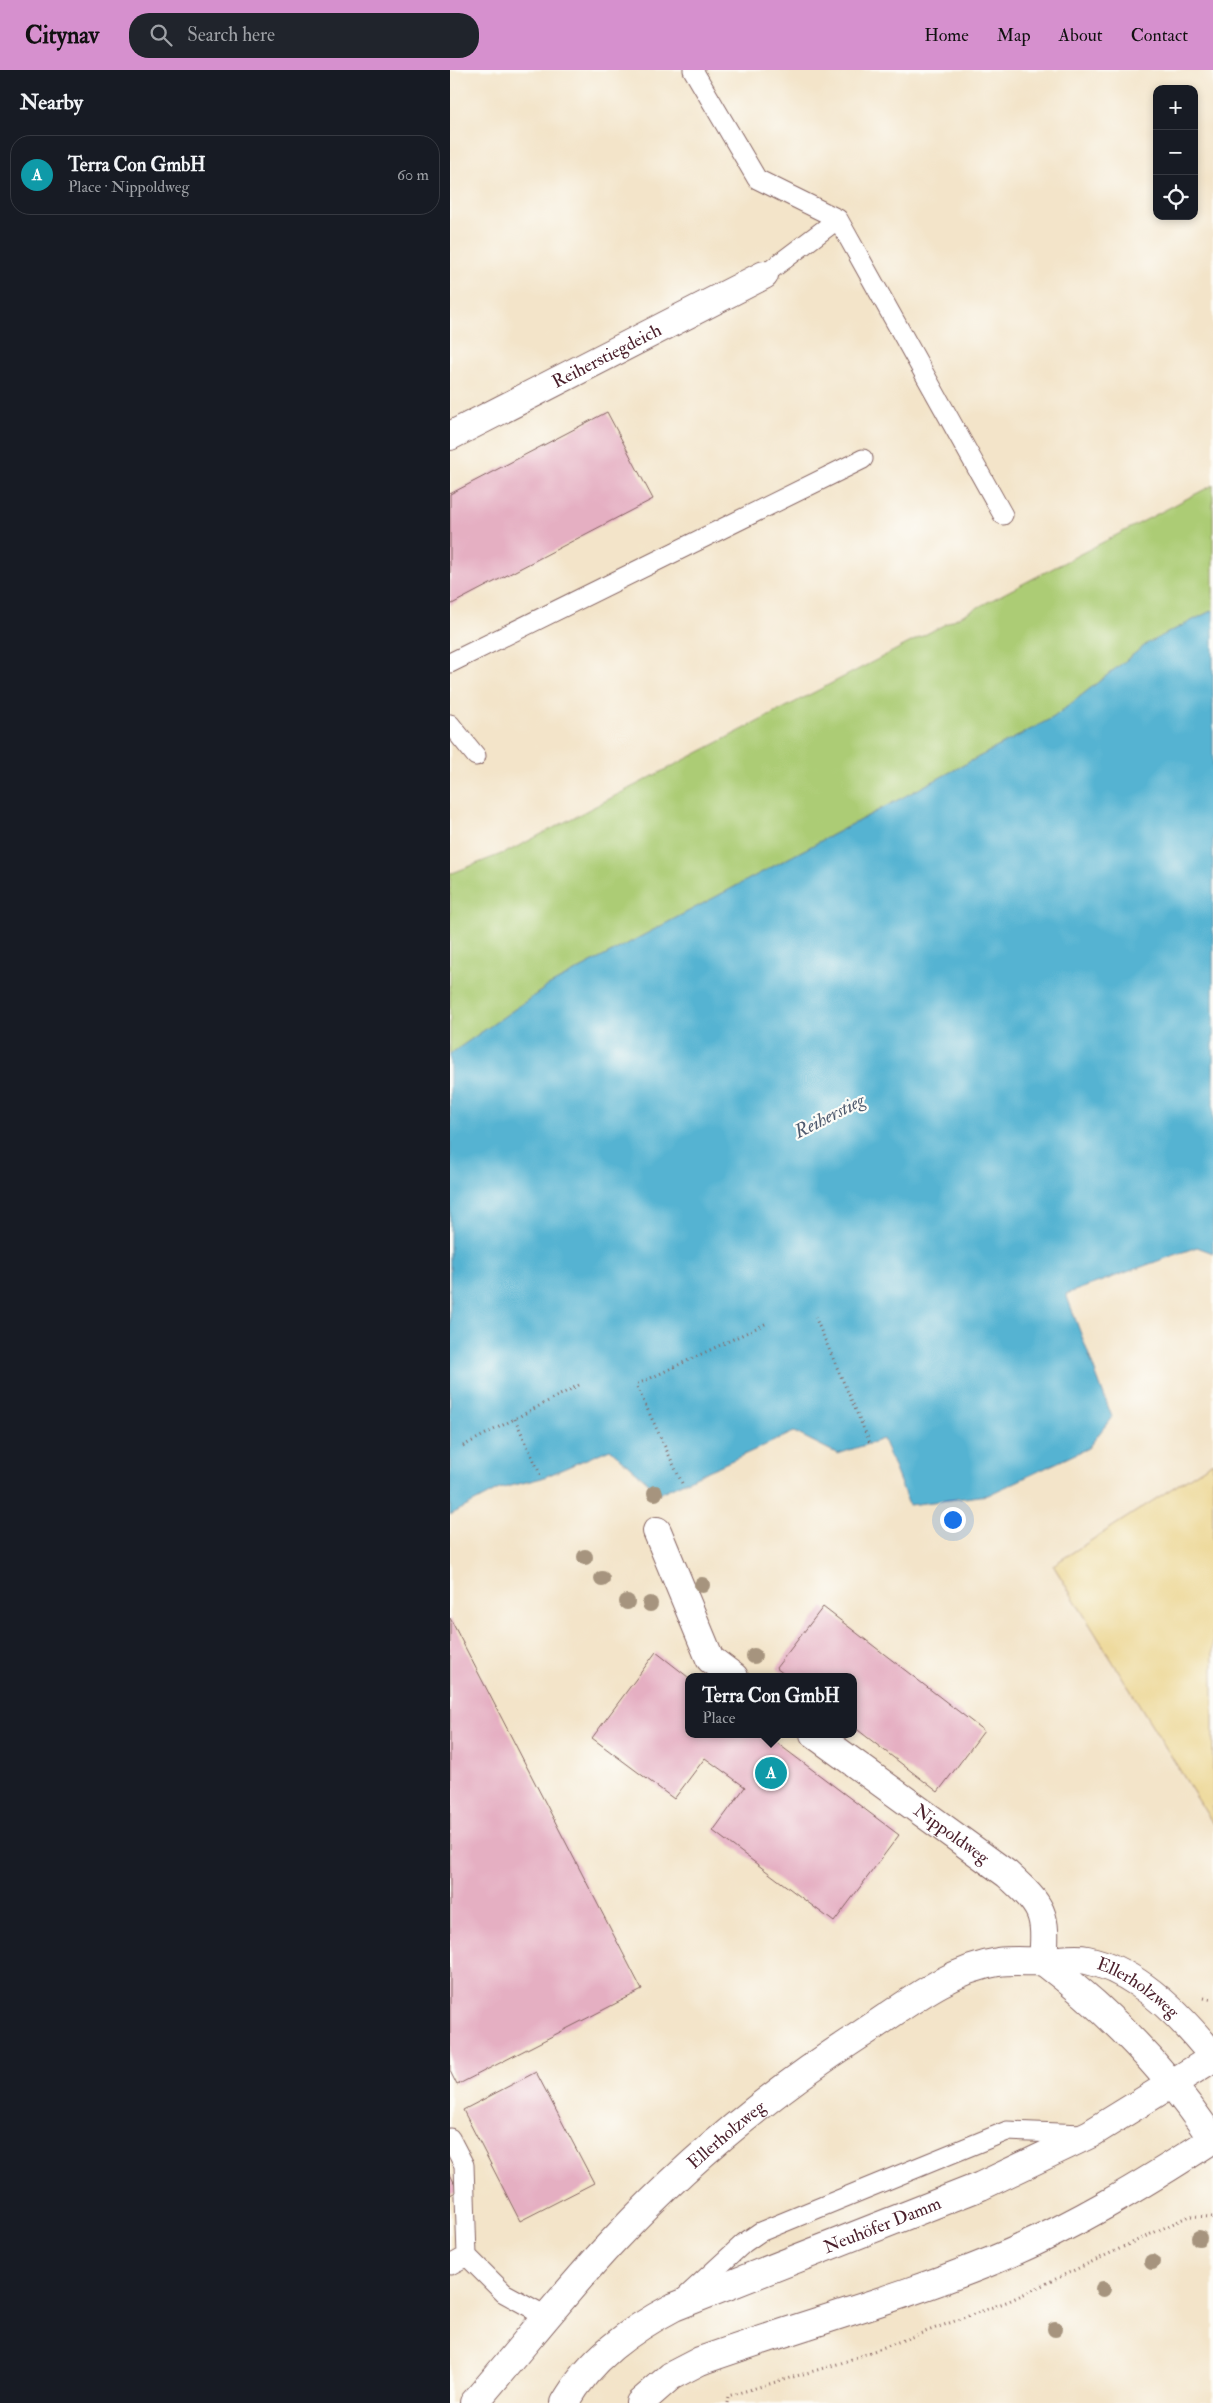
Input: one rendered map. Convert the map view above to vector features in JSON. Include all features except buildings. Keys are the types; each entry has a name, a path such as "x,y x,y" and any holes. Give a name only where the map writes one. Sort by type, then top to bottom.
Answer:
{"street":[{"name":"Reiherstiegdeich","path":"450,436 764,275"},
{"path":"657,1531 710,1659 729,1673"},
{"name":"Nippoldweg","path":"820,1738 1007,1874 1034,1898 1043,1916 1045,1929 1043,1962"},
{"name":"Ellerholzweg","path":"474,2403 546,2316 614,2240 716,2142 824,2059 951,1978 995,1962 1021,1960 1043,1962 1084,1959 1107,1966 1142,1986 1193,2031 1213,2057"},
{"name":"Ellerholzweg","path":"1043,1962 1110,2016 1171,2084 1213,2139"},
{"name":"Neuhöfer Damm","path":"565,2403 592,2366 614,2345 641,2324 674,2307 981,2186 1090,2134 1213,2057"},
{"path":"640,2403 670,2376 700,2360 913,2290 996,2259 1114,2200 1213,2139"}],"lane":[{"path":"692,70 757,178 838,219 1003,515"},
{"path":"764,275 838,219"},
{"path":"450,664 863,459"},
{"path":"450,724 476,756"},
{"path":"674,2307 744,2243 760,2232 1007,2131 1090,2134"},
{"path":"450,2138 464,2165 467,2256 504,2293 546,2316"},
{"path":"450,2265 467,2256"}],"path":[{"path":"815,1317 870,1442"},
{"path":"682,1483 636,1385 767,1323"},
{"path":"463,1446 580,1385"},
{"path":"515,1419 542,1478"},
{"path":"727,2403 728,2396 841,2363 1009,2301 1189,2216 1213,2217"}],"green space":[{"path":"1213,485 1213,610 1148,643 1054,717 548,986 450,1054 450,874 509,851"}],"sand":[{"path":"1213,1462 1213,1824 1053,1565"}],"water":[{"name":"Reiherstieg","path":"1213,610 1213,1253 1197,1247 1066,1294 1112,1417 1088,1448 988,1495 909,1505 883,1439 838,1454 794,1432 660,1493 610,1449 542,1478 499,1489 450,1515 450,1054 548,986 1054,717 1148,643"}],"place":[{"name":"Terra Con GmbH","path":"771,1773"}]}
